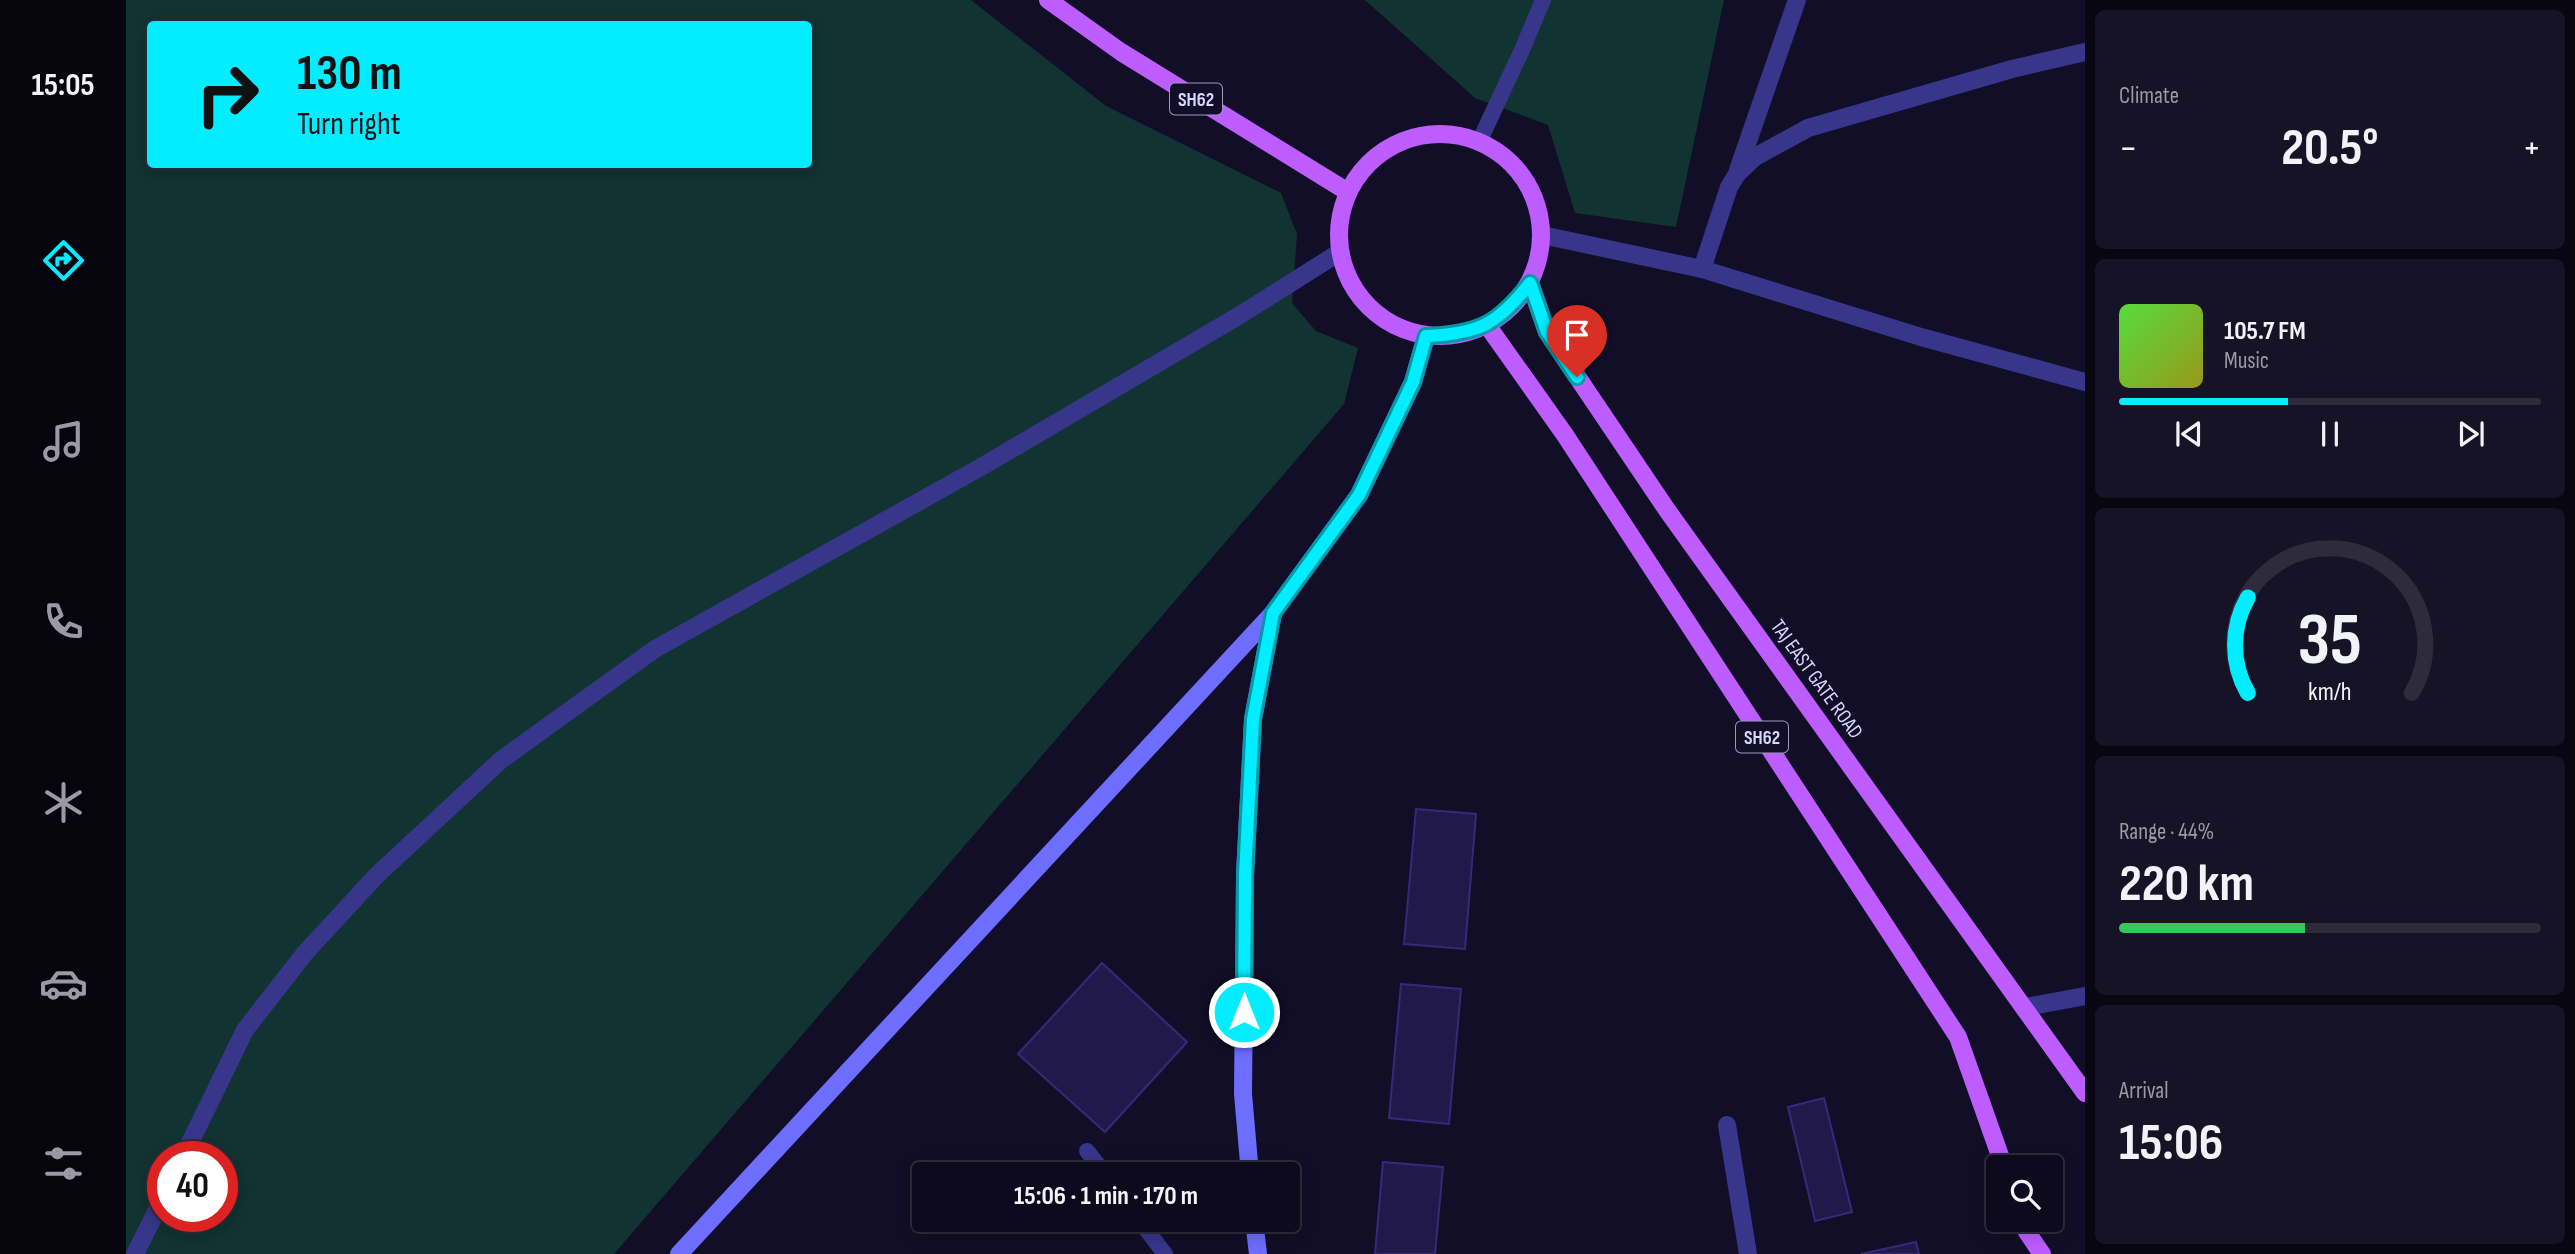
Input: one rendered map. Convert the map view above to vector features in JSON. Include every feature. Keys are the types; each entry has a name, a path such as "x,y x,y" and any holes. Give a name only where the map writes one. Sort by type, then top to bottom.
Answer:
{"main road":[{"name":"SH62","path":"1048,0 1121,52 1348,192"},
{"path":"1439,135 1479,142 1500,153 1517,170 1531,189 1539,211 1542,235 1538,260 1530,283 1511,307 1487,325 1457,335 1426,336 1401,329 1379,316 1360,299 1347,277 1340,252 1339,222 1348,192 1365,167 1389,148 1418,137 1439,135"},
{"name":"TAJ EAST GATE ROAD","path":"1530,283 1547,332 1667,510 2026,1007 2085,1093"},
{"name":"SH62","path":"1487,325 1565,435 1958,1037 2000,1155"},
{"path":"2027,1232 2042,1254"}],"street":[{"path":"1702,269 1797,0"},
{"path":"1737,174 1755,157 1808,128 2012,69 2085,52"},
{"path":"1542,235 1702,269 1921,337 2085,382"},
{"path":"191,1141 245,1030 305,953 377,875 500,760 655,649 981,467 1240,315 1340,252"},
{"path":"679,1254 1273,613 1359,495 1413,382 1426,336"},
{"path":"1249,1162 1243,1094 1245,875 1253,719 1273,613"},
{"path":"2026,1007 2085,996"},
{"path":"1727,1125 1748,1254"},
{"path":"135,1254 147,1230"},
{"path":"1255,1232 1258,1254"}],"lane":[{"path":"1479,142 1543,0"},
{"path":"1087,1151 1096,1162"},
{"path":"1148,1232 1165,1254"}],"green space":[{"path":"126,0 971,0 1106,106 1281,193 1297,234 1292,303 1316,331 1358,348 1344,404 614,1254 126,1254"},
{"path":"1365,0 1724,0 1676,227 1575,213 1548,125 1475,98"}],"building":[{"path":"1416,809 1476,814 1465,949 1404,944"},
{"path":"1102,963 1187,1042 1105,1132 1018,1054"},
{"path":"1401,984 1461,989 1449,1124 1389,1118"},
{"path":"1824,1098 1852,1212 1815,1221 1788,1107"},
{"path":"1383,1162 1443,1167 1435,1254 1375,1254"},
{"path":"1916,1242 1919,1254 1861,1254"}],"route":[{"path":"1244,1012 1245,875 1250,759 1253,719 1273,613 1359,495 1413,382 1426,336 1457,335 1487,325 1511,307 1530,283 1547,332 1577,377"}]}
